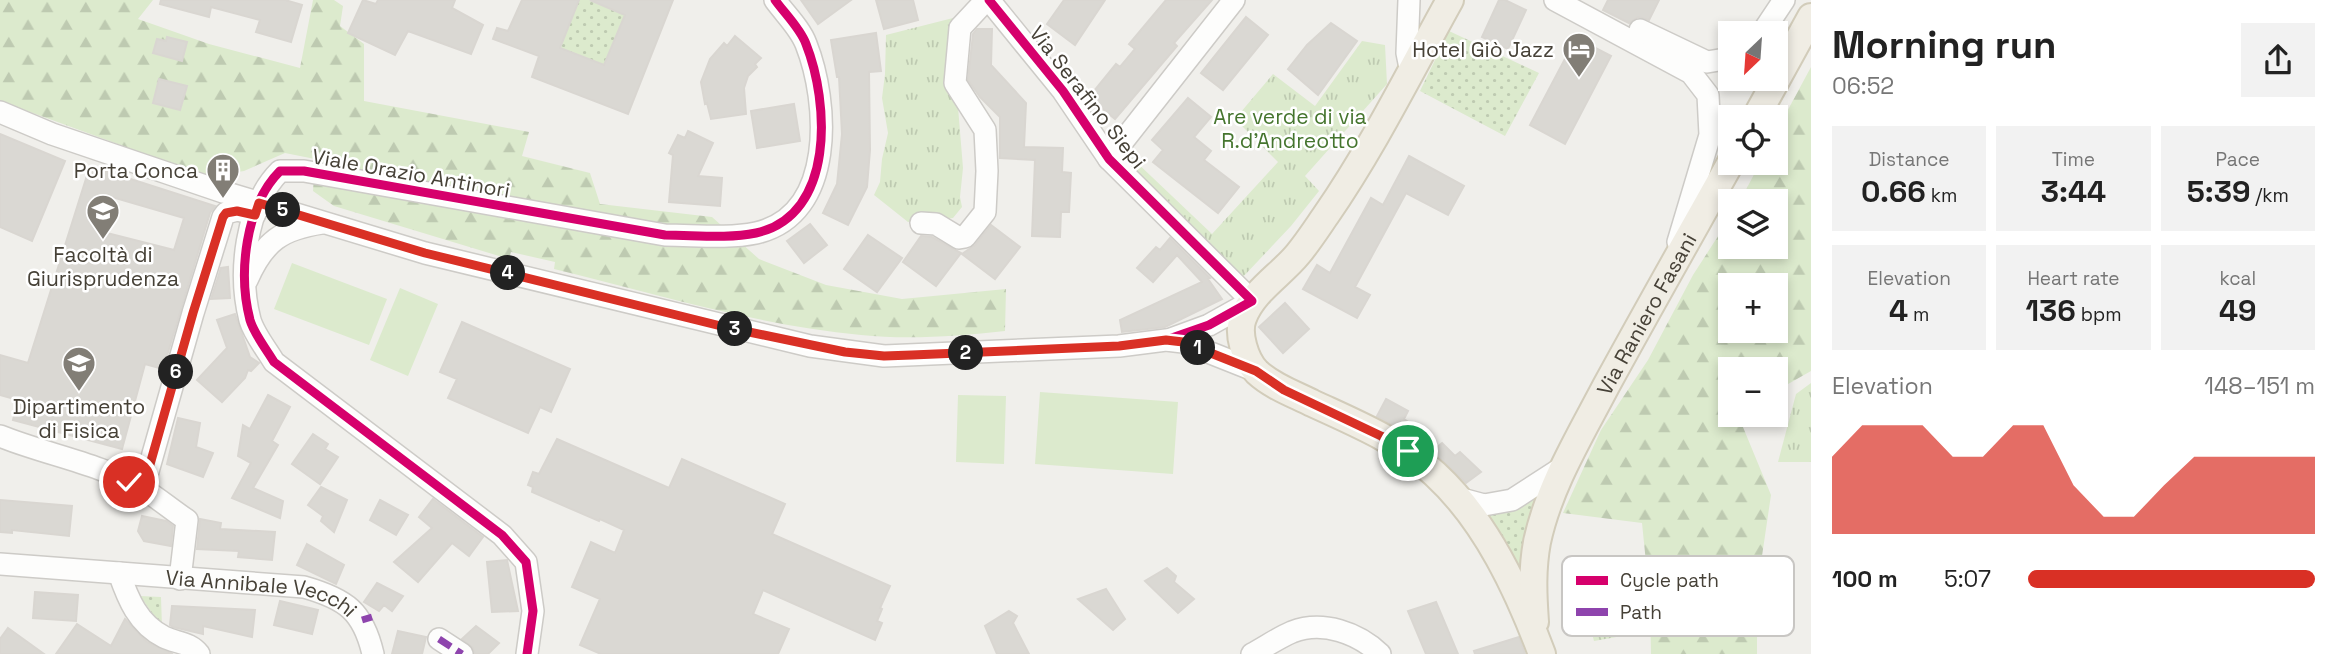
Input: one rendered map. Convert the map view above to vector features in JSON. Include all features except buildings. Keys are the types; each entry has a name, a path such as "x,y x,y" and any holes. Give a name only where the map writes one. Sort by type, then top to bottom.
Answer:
{"main road":[{"path":"1450,0 1411,73 1327,213 1298,254 1252,301 1242,319 1241,329 1245,353 1256,371 1284,390 1408,451 1436,474 1492,542 1539,646"},
{"path":"1763,105 1811,17"},
{"name":"Via Raniero Fasani","path":"1539,646 1532,585 1534,563 1543,519 1563,467 1667,273 1701,220 1724,175"}],"street":[{"name":"Viale Orazio Antinori","path":"527,654 533,611 526,562 502,535 274,362 250,323 244,287 245,252 266,185 280,171 304,171 665,235 720,236 758,233 787,219 804,202 816,177 822,134 817,87 805,40 775,0"},
{"path":"921,223 936,224 959,238 965,237 985,212 985,130 955,83 960,28 987,0"},
{"name":"Via Serafino Siepi","path":"987,0 1063,91 1109,159 1252,301"},
{"path":"1109,159 1234,0"},
{"path":"1409,0 1407,53 1411,73"},
{"path":"1555,0 1691,73 1708,95 1710,135 1667,273"},
{"path":"1578,0 1707,62 1718,60"},
{"path":"1770,21 1784,0"},
{"path":"0,113 52,134 225,193 257,209 324,223 438,257 725,327 845,352 884,356 1119,346 1166,340 1209,325 1252,301"},
{"path":"143,489 223,217 226,213 257,209"},
{"path":"244,287 256,260 280,234 300,226 324,223"},
{"path":"1166,340 1183,342 1256,371"},
{"path":"0,436 23,446 82,463 143,489 187,520 180,579"},
{"name":"Via Raniero Fasani","path":"1458,498 1484,505 1511,500 1563,467"},
{"name":"Via Annibale Vecchi","path":"0,564 304,587 340,600 367,619 373,654"},
{"path":"119,573 134,611 164,637 194,647 199,654"},
{"path":"1252,654 1294,631 1320,628 1339,629 1367,642 1380,654"},
{"path":"439,639 462,654"}],"green space":[{"path":"0,0 153,0 138,19 209,44 300,68 313,0 334,0 343,6 340,26 364,44 364,101 529,132 522,156 590,173 600,204 712,217 759,259 826,285 902,299 1006,289 1005,331 915,337 861,335 783,324 706,308 554,269 555,262 511,252 509,259 334,206 313,191 315,159 285,153 244,171 208,177 0,101"},
{"path":"579,0 590,0 625,15 604,65 560,48"},
{"path":"953,18 949,48 958,107 963,168 960,197 962,207 953,218 908,222 874,195 880,182 888,133 882,98 886,35"},
{"path":"1449,31 1539,73 1505,136 1420,91"},
{"name":"Are verde di via R.d'Andreotto","path":"1362,41 1385,45 1387,84 1305,176 1319,191 1291,226 1242,278 1125,165 1132,158 1212,234 1278,162 1235,119 1273,74 1315,106"},
{"path":"1811,67 1811,371 1788,384 1788,357 1718,357 1718,427 1743,427 1771,495 1762,556 1645,556 1642,523 1563,513 1601,430 1648,360 1693,275 1718,236 1718,259 1788,259 1788,189 1746,189 1754,175 1788,175 1788,110"},
{"path":"292,263 387,299 369,345 274,309"},
{"path":"400,288 438,304 408,376 370,360"},
{"path":"1811,383 1811,462 1778,462 1788,427 1796,394"},
{"path":"1040,392 1178,402 1173,474 1035,464"},
{"path":"958,395 1006,396 1004,464 956,462"},
{"path":"1545,487 1524,540 1520,571 1487,516 1515,506"},
{"path":"140,596 161,597 162,627"},
{"path":"1593,636 1622,636 1594,641"},
{"path":"1651,636 1757,636 1757,654 1651,654"}],"marked path":[{"path":"362,620 372,617"},
{"path":"439,639 462,654"}],"cycle path":[{"path":"527,654 533,611 526,562 502,535 274,362 250,320 246,302 245,262 252,221 268,186 280,171 304,171 665,235 722,236 756,233 782,222 801,204 813,181 820,154 819,95 814,68 803,38 775,0"},
{"path":"989,0 1063,91 1109,159 1252,301 1209,325 1166,340"}],"place":[{"name":"Hotel Giò Jazz","path":"1579,79"},
{"name":"Porta Conca","path":"223,200"},
{"name":"Facoltà di Giurisprudenza","path":"103,241"},
{"name":"Dipartimento di Fisica","path":"79,393"}],"route":[{"path":"129,482 143,489 223,217 226,213 237,211 255,215 259,203 425,253 725,327 845,352 884,356 1119,346 1166,340 1183,342 1256,371 1284,390 1408,451"}]}
